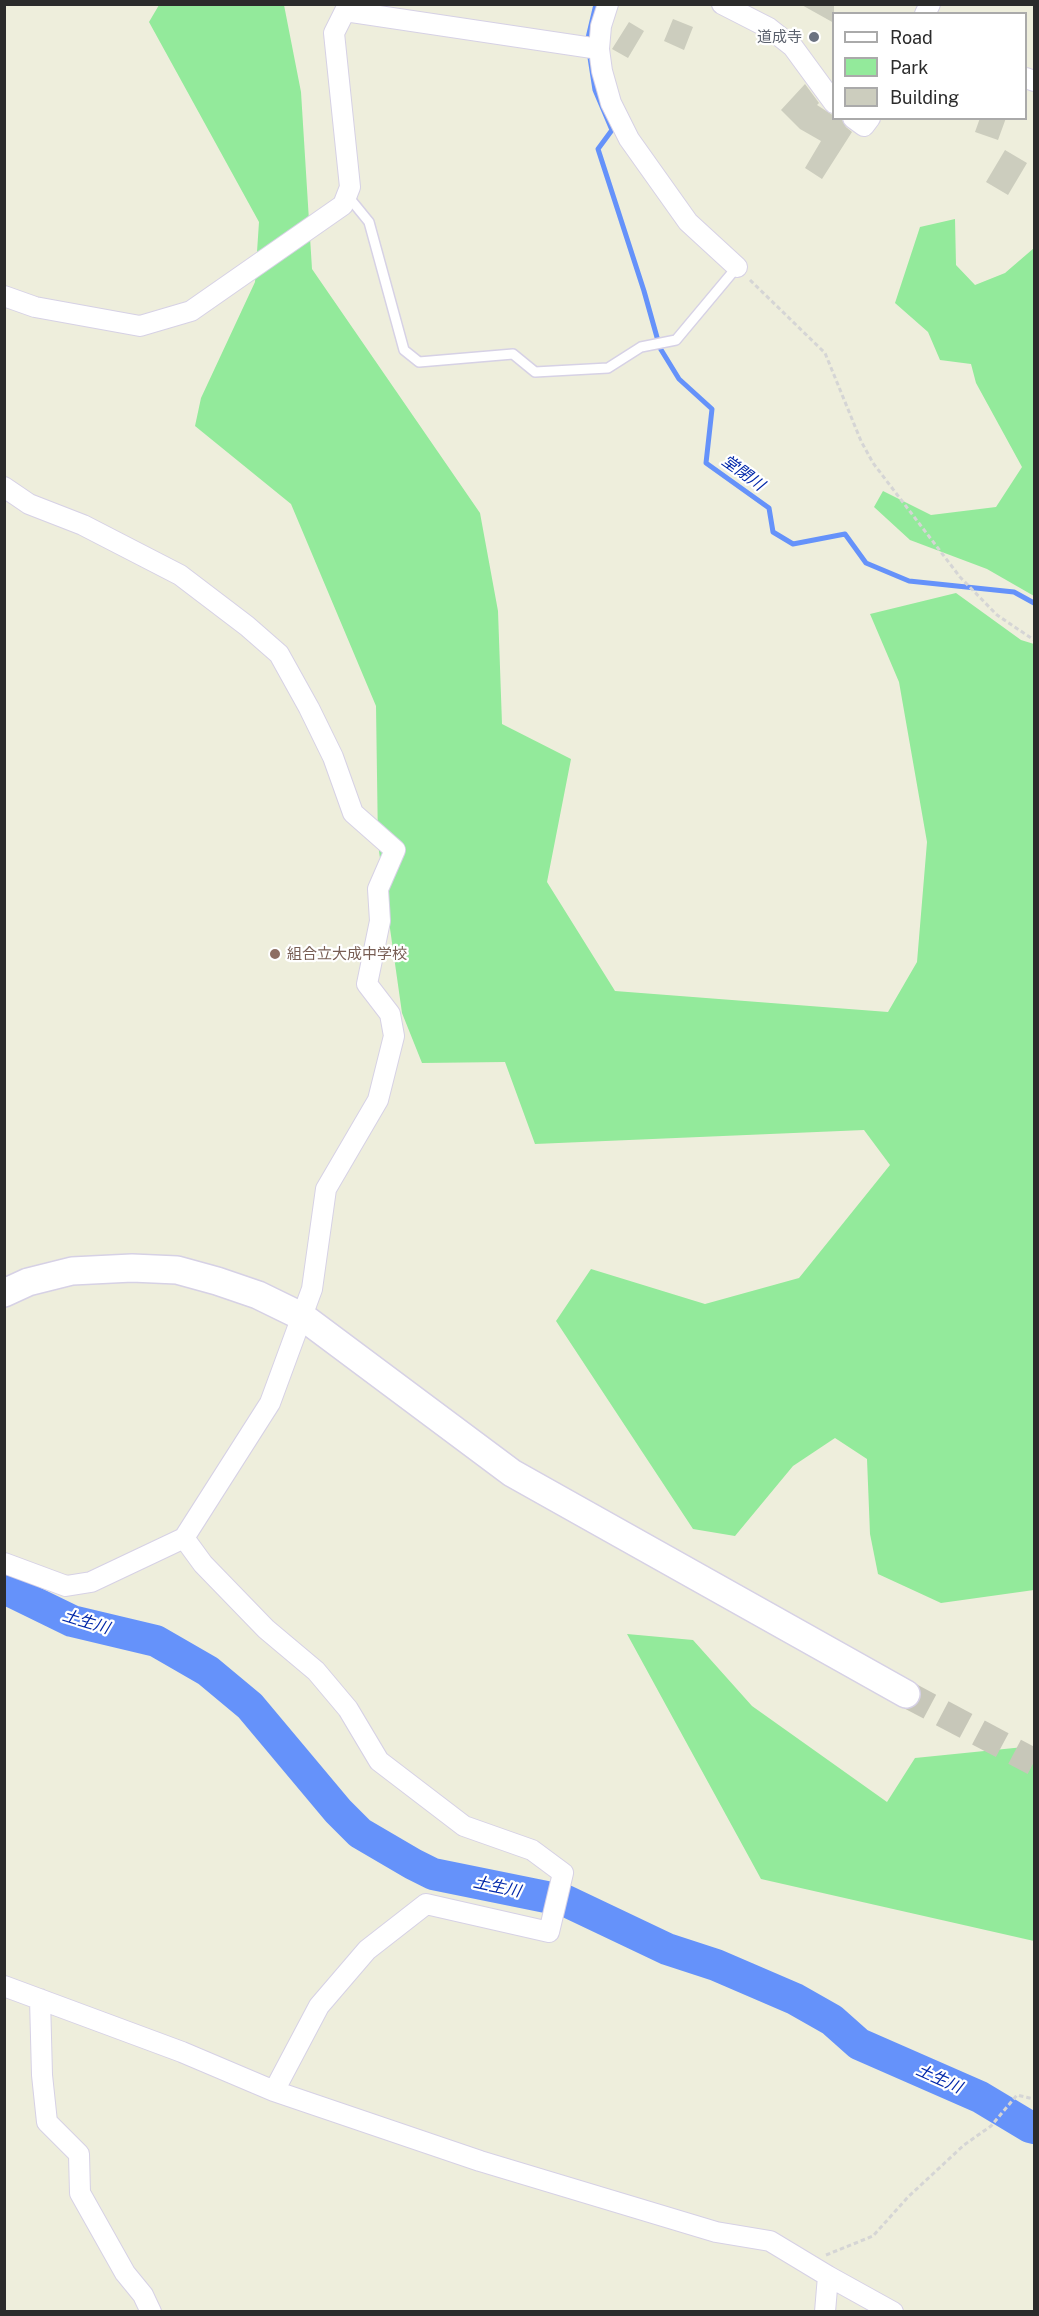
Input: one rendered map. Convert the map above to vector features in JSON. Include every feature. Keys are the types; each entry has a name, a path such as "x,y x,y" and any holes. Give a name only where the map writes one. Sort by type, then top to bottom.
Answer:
{"street":[{"path":"608,4 601,26 599,49 602,71 611,103 629,140 688,222 737,267"},
{"path":"722,4 769,28 794,47 832,100"},
{"path":"4,296 35,307 140,326 191,311 343,205 350,187 334,33 345,11 599,49"},
{"path":"856,120 864,126 868,120"},
{"path":"4,487 29,504 83,525 180,575 247,626 279,654 333,757 353,813 394,850 378,889 380,921 367,984 390,1014 394,1036 378,1100 326,1189 312,1288 270,1403 184,1538 91,1582 66,1586 4,1563"},
{"path":"4,1293 28,1282 72,1271 132,1268 177,1270 258,1295 303,1317 512,1473 906,1694"},
{"path":"184,1538 203,1564 266,1629 316,1671 348,1709 379,1761 464,1826 532,1850 563,1873 549,1932 426,1904 367,1950 319,2006 274,2091"},
{"path":"4,1986 182,2052 274,2091 480,2161 716,2232 770,2241 893,2312"},
{"path":"40,1999 42,2075 47,2122 79,2154 80,2193 125,2273 143,2295 151,2312"},
{"path":"825,2312 828,2276"}],"lane":[{"path":"347,195 369,222 404,350 419,362 513,354 535,372 608,368 641,347 676,340 737,267"}],"path":[{"path":"737,267 825,353 861,441 873,463 960,577 997,615 1035,640"},
{"path":"806,2263 873,2236 908,2197 964,2145 992,2126 1017,2095 1035,2099"}],"green space":[{"path":"159,5 284,5 301,92 312,269 480,513 498,611 502,724 571,759 547,882 615,991 888,1012 917,962 927,842 899,682 870,614 956,593 1021,640 1034,644 1034,1590 941,1603 878,1574 870,1534 867,1459 835,1438 793,1466 735,1536 693,1529 556,1321 591,1269 705,1304 799,1278 890,1165 864,1130 535,1144 505,1062 422,1063 402,1013 378,844 376,706 291,504 195,426 201,398 255,282 259,222 149,22"},
{"path":"955,219 956,265 975,285 1005,273 1034,248 1034,596 987,569 910,540 874,507 883,491 931,515 996,507 1022,467 976,383 971,364 940,360 928,332 895,303 920,227"},
{"path":"627,1634 693,1640 752,1706 887,1802 915,1758 1034,1746 1034,1941 761,1879"}],"building":[{"path":"800,4 834,4 832,22"},
{"path":"673,19 693,27 684,50 664,41"},
{"path":"629,22 644,31 628,58 612,49"},
{"path":"805,84 819,103 817,105 832,115 832,120 842,120 852,132 822,179 805,168 821,141 800,129 781,110"},
{"path":"979,120 1005,120 998,140 975,132"},
{"path":"1005,150 1027,163 1008,195 986,182"}],"waterway":[{"name":"堂閉川","path":"587,42 596,4"},
{"name":"堂閉川","path":"589,51 595,90 612,130 598,149 660,348 679,379 712,409 706,463 769,508 773,532 793,544 845,534 866,563 909,581 1014,592 1034,603"},
{"name":"土生川","path":"4,1588 72,1621 156,1641 208,1671 250,1706 338,1811 360,1833 413,1864 433,1874 566,1901 667,1949 716,1965 795,1999 832,2020 859,2044 980,2097 1034,2128"}],"tunnel":[{"path":"906,1694 1034,1762"}],"place":[{"name":"道成寺","path":"814,37"},
{"name":"組合立大成中学校","path":"275,954"}]}
